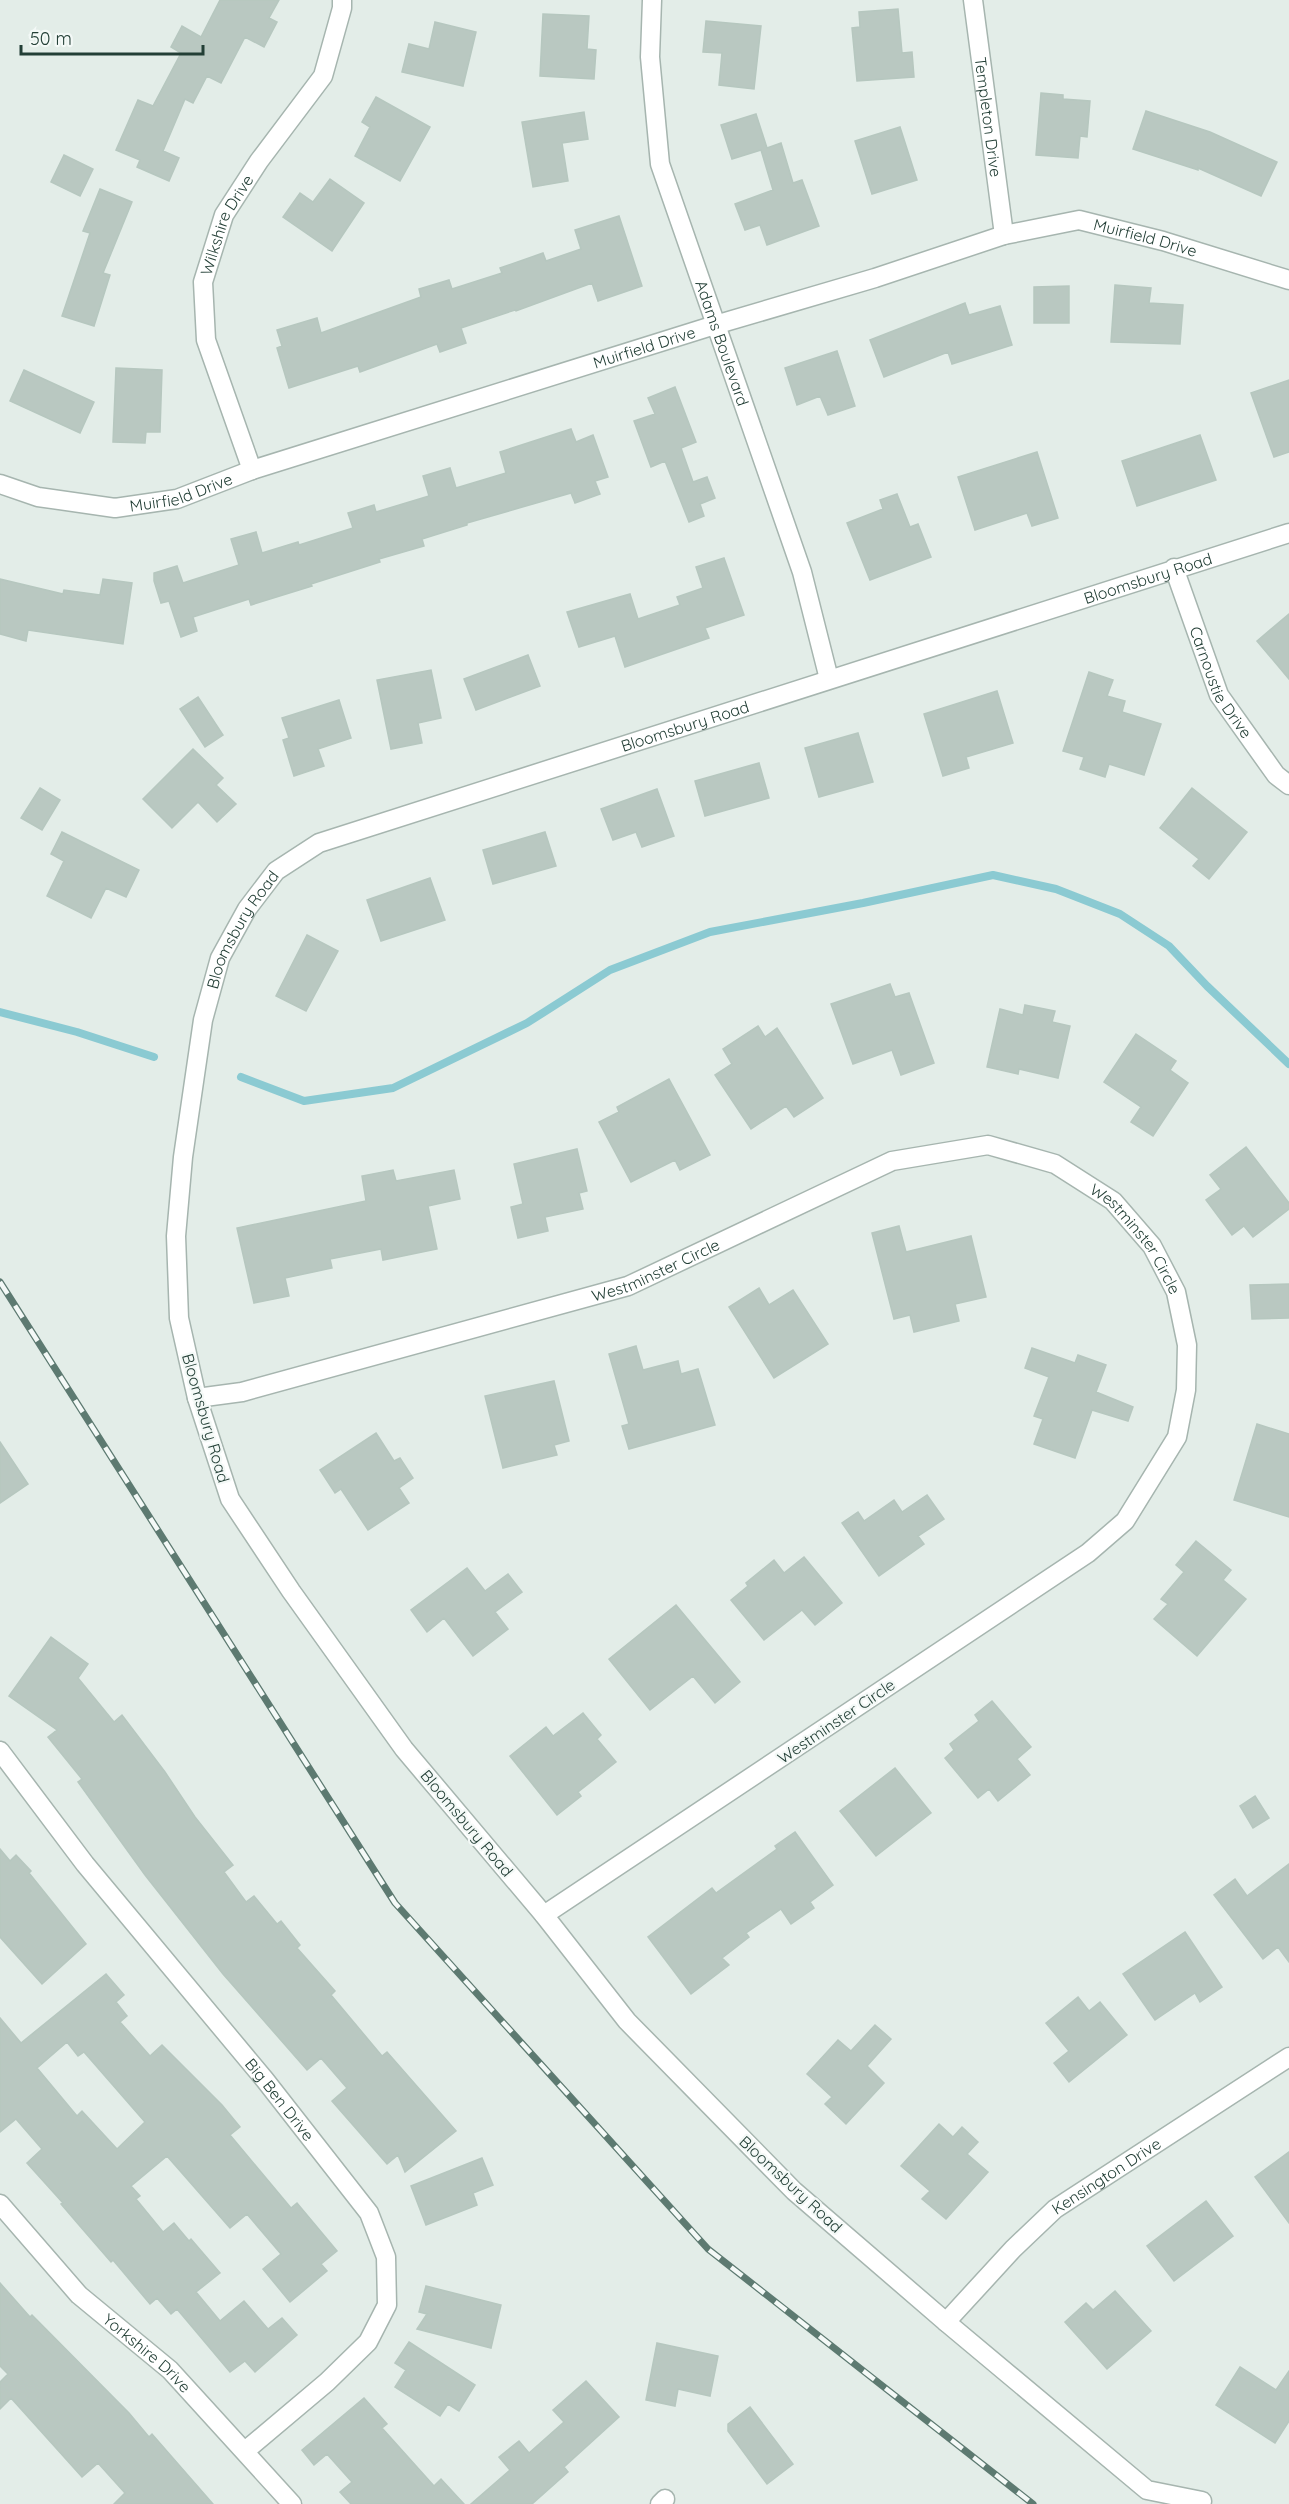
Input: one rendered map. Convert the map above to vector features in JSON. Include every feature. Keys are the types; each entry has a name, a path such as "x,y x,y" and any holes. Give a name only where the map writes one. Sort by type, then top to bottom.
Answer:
{"street":[{"name":"Wilkshire Drive","path":"252,470 206,340 203,282 224,216 259,161 323,76 342,8 342,0"},
{"name":"Adams Boulevard","path":"652,0 650,57 660,164 802,572 829,680"},
{"name":"Templeton Drive","path":"973,0 1004,235"},
{"name":"Muirfield Drive","path":"0,484 38,498 116,508 177,498 252,470 715,325 875,278 1004,235 1079,220 1163,241 1289,280"},
{"name":"Bloomsbury Road","path":"1202,2501 1148,2490 945,2322 777,2174 627,2021 544,1915 404,1749 291,1592 230,1499 197,1398 178,1318 176,1236 183,1157 203,1020 220,958 247,909 276,871 319,843 1289,533"},
{"name":"Carnoustie Drive","path":"1174,568 1219,695 1276,775 1289,785"},
{"name":"Westminster Circle","path":"197,1398 242,1392 628,1286 892,1161 988,1145 1056,1164 1113,1201 1152,1246 1176,1292 1187,1345 1186,1390 1177,1437 1125,1521 1088,1553 544,1915"},
{"name":"Big Ben Drive","path":"0,1751 85,1864 265,2080 369,2213 386,2257 387,2305 368,2342 327,2382 245,2451"},
{"name":"Kensington Drive","path":"945,2322 1013,2249 1055,2209 1289,2057"},
{"name":"Yorkshire Drive","path":"0,2204 79,2295 170,2370 292,2504"}],"building":[{"path":"220,0 279,0 269,18 277,22 264,47 245,37 221,83 207,76 193,103 185,99 163,151 179,158 169,181 137,167 140,160 116,150 138,100 153,106 181,53 171,47 182,26 201,37"},
{"path":"898,9 902,53 912,52 914,77 857,81 852,28 860,27 859,12"},
{"path":"543,14 589,16 587,49 596,50 594,79 540,76"},
{"path":"706,21 761,26 754,89 719,85 722,53 703,52"},
{"path":"435,22 476,32 463,86 402,72 409,44 429,49"},
{"path":"1041,93 1063,95 1063,99 1090,101 1087,137 1080,136 1078,158 1036,155"},
{"path":"376,97 430,127 400,181 355,156 370,127 362,122"},
{"path":"1146,111 1210,132 1277,162 1261,196 1198,168 1198,170 1133,149"},
{"path":"584,112 588,139 562,143 568,181 533,187 522,122"},
{"path":"756,114 767,148 781,143 793,183 802,180 819,226 767,245 760,225 745,230 735,204 773,190 761,150 732,159 721,125"},
{"path":"900,127 917,180 872,194 855,141"},
{"path":"64,155 93,169 80,196 51,182"},
{"path":"330,179 364,203 332,251 283,217 300,193 313,202"},
{"path":"100,189 132,202 103,273 110,275 94,326 62,316 90,233 83,231"},
{"path":"619,216 642,286 598,301 592,283 461,328 466,343 440,352 437,344 360,372 358,366 289,388 277,348 282,346 277,330 317,318 321,333 421,297 419,289 449,280 452,289 502,273 500,268 543,253 546,261 581,249 575,230"},
{"path":"1115,285 1151,288 1149,303 1183,305 1180,344 1111,342"},
{"path":"1069,286 1069,323 1034,323 1034,287"},
{"path":"965,303 969,315 1000,306 1012,345 952,364 948,352 884,377 870,340"},
{"path":"837,351 855,406 828,415 820,396 797,405 785,368"},
{"path":"116,368 162,370 160,432 146,432 145,443 113,442"},
{"path":"24,370 94,402 80,433 10,401"},
{"path":"1289,380 1289,452 1274,457 1251,393"},
{"path":"675,387 696,442 681,448 693,482 707,477 715,498 700,504 704,516 689,522 665,461 651,467 634,421 655,414 648,398"},
{"path":"571,429 576,442 593,435 608,477 595,481 600,494 575,503 571,493 467,523 467,525 422,539 424,546 379,559 380,562 311,584 312,586 251,605 249,599 193,617 197,631 181,637 169,601 161,603 154,581 154,573 177,566 183,583 239,565 231,539 256,532 262,553 298,542 299,545 353,528 348,513 374,505 376,512 429,496 423,476 450,468 456,488 506,473 500,452"},
{"path":"1200,435 1216,480 1137,506 1122,461"},
{"path":"1037,452 1058,518 1032,526 1027,513 975,530 958,477"},
{"path":"897,494 910,527 918,524 931,557 870,580 847,523 883,509 880,500"},
{"path":"724,558 744,615 705,628 709,638 625,667 615,636 579,647 567,612 630,594 638,619 680,605 677,597 703,588 696,567"},
{"path":"0,579 63,594 64,590 100,595 103,579 132,583 123,644 28,630 26,641 0,634"},
{"path":"1289,614 1289,679 1257,641"},
{"path":"528,655 540,686 476,710 464,679"},
{"path":"431,670 441,718 418,723 422,743 391,749 377,680"},
{"path":"1089,672 1113,680 1107,696 1125,701 1122,712 1161,724 1144,775 1109,764 1105,777 1080,769 1084,757 1063,751"},
{"path":"997,691 1013,743 966,757 969,768 943,776 924,714"},
{"path":"198,697 223,735 205,747 180,709"},
{"path":"339,700 351,738 318,749 324,766 294,776 283,740 289,738 282,718"},
{"path":"858,733 873,782 819,797 805,748"},
{"path":"193,749 223,778 216,785 236,804 217,822 198,802 172,828 143,799"},
{"path":"759,763 769,798 705,816 695,781"},
{"path":"40,788 60,800 42,830 21,818"},
{"path":"1192,788 1247,832 1209,879 1193,866 1199,859 1160,828"},
{"path":"657,789 674,836 642,847 636,832 613,840 601,809"},
{"path":"62,832 139,870 126,897 106,888 91,918 47,896 64,861 51,854"},
{"path":"545,832 556,866 493,884 483,850"},
{"path":"430,878 445,920 381,941 367,900"},
{"path":"307,935 338,951 306,1011 276,996"},
{"path":"890,984 895,997 909,993 934,1063 901,1075 892,1050 853,1064 831,1004"},
{"path":"1025,1005 1055,1011 1052,1022 1070,1026 1058,1078 1019,1069 1018,1074 987,1067 1000,1009 1023,1015"},
{"path":"758,1026 765,1037 777,1028 823,1098 794,1117 786,1106 751,1129 715,1075 732,1064 723,1049"},
{"path":"1136,1034 1176,1061 1170,1070 1188,1083 1153,1136 1131,1122 1141,1107 1104,1082"},
{"path":"669,1079 710,1155 680,1170 675,1160 631,1182 599,1122 619,1112 617,1107"},
{"path":"1246,1147 1289,1203 1289,1209 1253,1237 1244,1226 1232,1235 1206,1200 1221,1189 1210,1175"},
{"path":"577,1149 587,1191 579,1193 583,1209 545,1217 548,1231 518,1238 511,1207 523,1204 514,1164"},
{"path":"393,1170 396,1181 454,1170 460,1199 428,1206 437,1249 383,1260 381,1249 330,1259 332,1268 285,1278 289,1296 254,1303 237,1228 366,1201 362,1176"},
{"path":"899,1226 906,1252 971,1236 986,1297 955,1304 959,1321 914,1332 910,1315 894,1319 872,1233"},
{"path":"1289,1284 1289,1318 1252,1319 1250,1285"},
{"path":"759,1288 769,1305 793,1290 828,1344 774,1378 729,1307"},
{"path":"636,1346 643,1370 678,1361 681,1374 698,1369 715,1425 629,1449 622,1426 629,1424 609,1354"},
{"path":"1032,1348 1075,1363 1078,1355 1106,1365 1096,1392 1133,1407 1128,1421 1092,1410 1075,1458 1034,1444 1043,1419 1034,1416 1049,1377 1025,1368"},
{"path":"554,1381 569,1441 554,1445 557,1455 503,1468 485,1396"},
{"path":"1257,1424 1289,1434 1289,1517 1234,1500"},
{"path":"376,1433 394,1461 400,1458 413,1478 399,1488 409,1503 368,1530 341,1489 335,1493 320,1470"},
{"path":"0,1442 28,1484 0,1503"},
{"path":"927,1495 944,1519 918,1536 924,1544 879,1576 842,1523 858,1512 864,1521 894,1500 902,1512"},
{"path":"1196,1541 1231,1570 1223,1580 1246,1599 1197,1656 1154,1619 1168,1604 1161,1599 1184,1572 1176,1565"},
{"path":"804,1557 842,1603 815,1625 802,1610 764,1640 731,1600 748,1586 746,1583 774,1560 784,1573"},
{"path":"467,1568 485,1591 508,1574 522,1592 495,1612 508,1629 473,1656 444,1618 427,1632 411,1610"},
{"path":"676,1605 740,1682 715,1703 693,1676 650,1710 609,1659"},
{"path":"51,1637 88,1664 78,1678 114,1722 122,1715 165,1772 195,1817 233,1865 224,1872 246,1902 254,1896 277,1924 281,1921 300,1945 297,1948 335,1991 331,1995 382,2056 387,2052 456,2131 405,2172 398,2155 387,2164 332,2101 347,2088 321,2058 307,2070 223,1974 145,1875 78,1782 82,1779 48,1737 57,1730 9,1696"},
{"path":"992,1701 1031,1747 1017,1759 1030,1775 998,1801 989,1789 978,1798 945,1758 954,1750 950,1744 979,1721 975,1715"},
{"path":"583,1713 601,1735 597,1739 616,1762 578,1792 581,1796 557,1815 510,1756 546,1727 553,1736"},
{"path":"895,1768 931,1813 876,1856 840,1811"},
{"path":"1255,1796 1269,1818 1253,1828 1240,1806"},
{"path":"795,1832 833,1885 810,1902 814,1908 791,1924 781,1909 746,1933 749,1937 722,1958 729,1965 691,1994 648,1937 712,1888 716,1893 777,1849 775,1846"},
{"path":"0,1849 10,1861 16,1855 31,1871 29,1873 86,1944 42,1984 0,1937"},
{"path":"1289,1864 1289,1962 1278,1947 1263,1959 1214,1895 1235,1879 1247,1896"},
{"path":"1185,1932 1222,1987 1200,2002 1195,1993 1155,2020 1123,1974"},
{"path":"106,1974 124,1995 116,2002 127,2016 120,2022 150,2056 162,2045 222,2105 240,2127 230,2135 291,2208 297,2203 337,2251 321,2264 327,2271 290,2302 263,2269 281,2254 247,2214 230,2228 167,2156 131,2186 140,2196 136,2199 163,2232 174,2223 220,2273 196,2292 220,2321 244,2301 268,2329 282,2318 297,2335 255,2372 245,2361 230,2372 177,2309 171,2314 157,2298 150,2304 27,2163 42,2149 16,2119 0,2132 0,2018 21,2043","holes":["67,2042 78,2056 84,2052 145,2122 117,2149 82,2111 77,2116 37,2068"]},
{"path":"1078,1997 1089,2011 1100,2002 1127,2035 1069,2082 1054,2063 1069,2051 1046,2023"},
{"path":"875,2025 891,2039 867,2066 884,2083 846,2124 825,2104 832,2097 807,2074 838,2040 851,2051"},
{"path":"939,2124 953,2137 962,2127 978,2142 967,2154 988,2172 946,2219 922,2199 930,2191 901,2166"},
{"path":"1289,2152 1289,2223 1255,2177"},
{"path":"482,2158 493,2185 473,2193 477,2205 426,2225 411,2186"},
{"path":"1206,2201 1233,2236 1174,2281 1147,2246"},
{"path":"0,2283 30,2317 32,2315 129,2413 149,2437 152,2434 213,2504 114,2504 125,2493 98,2463 82,2477 11,2398 0,2409 0,2382 8,2374 0,2366"},
{"path":"426,2286 501,2305 491,2348 417,2329 427,2314 419,2312"},
{"path":"1115,2291 1151,2331 1107,2369 1065,2322 1086,2303 1093,2310"},
{"path":"409,2342 475,2385 459,2411 448,2404 440,2416 395,2387 406,2370 395,2363"},
{"path":"657,2343 718,2356 710,2396 678,2389 675,2406 646,2400"},
{"path":"1240,2367 1276,2390 1289,2371 1289,2421 1275,2443 1216,2405"},
{"path":"586,2381 619,2417 564,2467 568,2472 532,2504 471,2504 510,2470 499,2457 519,2441 529,2453 564,2422 553,2410"},
{"path":"364,2398 387,2424 382,2428 434,2486 441,2479 464,2504 351,2504 340,2492 352,2482 327,2454 314,2465 302,2450"},
{"path":"750,2407 793,2464 767,2484 728,2431 728,2424"}],"waterway":[{"path":"241,1077 304,1101 393,1088 527,1023 610,970 710,932 993,875 1056,889 1120,914 1169,946 1207,986 1289,1064"},
{"path":"0,1012 77,1032 154,1057"}],"railway":[{"path":"0,1282 395,1903 708,2249 1033,2504"}]}
